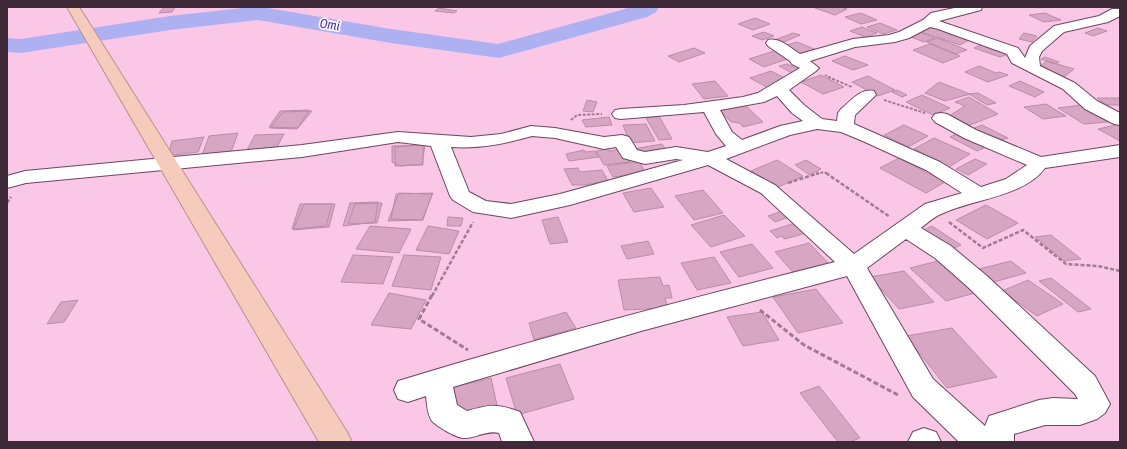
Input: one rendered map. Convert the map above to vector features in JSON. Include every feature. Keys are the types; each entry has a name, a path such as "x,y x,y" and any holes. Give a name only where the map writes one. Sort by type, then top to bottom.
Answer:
{"highway":[{"path":"73,7 336,442"}],"street":[{"path":"621,114 656,113 708,107 764,97 780,89 804,65 812,54 836,49 853,43 890,39 904,35 928,23 936,16 976,7"},
{"path":"1094,7 1118,12"},
{"path":"1032,66 1032,57 1035,49 1059,29 1103,19 1118,12"},
{"path":"928,23 941,25 1013,51 1017,60 1032,66 1032,68 1069,86 1091,105 1120,120"},
{"path":"773,43 790,53 804,65"},
{"path":"780,89 798,109 817,124"},
{"path":"845,127 847,113 868,95"},
{"path":"708,107 716,115 722,131 730,142 741,147"},
{"path":"941,118 970,134 1039,163 1120,151"},
{"path":"439,141 460,196 481,207 511,211 556,202 710,158 786,130 817,124 845,127 933,166 979,194"},
{"path":"7,182 25,177 302,150 398,137 471,143 502,139 532,131 555,133 604,143 622,141 630,154 645,158 676,153 710,158 768,189 853,266 865,284 923,388 980,442"},
{"path":"408,390 490,364 641,321 853,266 932,209 1013,183 1033,171 1039,163"},
{"path":"906,229 943,252 978,282 1085,385 1095,404 1084,412 1070,414 1048,411 1027,415 1000,426 998,442"},
{"path":"438,381 443,412 464,424 491,418 509,421 518,442"}],"path":[{"path":"804,65 868,95 941,118"},
{"path":"555,133 577,114 621,114"},
{"path":"768,189 824,172 906,229"},
{"path":"481,207 419,319 490,364"},
{"path":"932,209 983,248 1023,230 1066,264 1098,266 1120,271"},
{"path":"741,295 804,345 901,397"}],"building":[{"path":"164,7 175,7 172,12 159,13"},
{"path":"841,7 847,9 835,15 815,8"},
{"path":"439,8 457,11 454,13 435,11"},
{"path":"861,13 877,20 861,24 845,17"},
{"path":"1045,13 1061,20 1044,22 1029,15"},
{"path":"755,18 770,24 753,30 738,24"},
{"path":"880,23 897,30 883,34 867,27"},
{"path":"929,26 971,39 960,45 918,31"},
{"path":"862,27 877,33 865,37 850,31"},
{"path":"1098,28 1107,31 1093,36 1085,33"},
{"path":"917,31 935,38 924,42 906,35"},
{"path":"764,32 774,36 762,40 752,36"},
{"path":"793,33 800,35 784,42 777,39"},
{"path":"1024,33 1037,36 1032,42 1019,39"},
{"path":"937,38 967,50 956,54 927,42"},
{"path":"797,42 817,50 802,55 784,46"},
{"path":"985,43 1011,53 1000,57 974,48"},
{"path":"930,44 960,56 943,63 913,50"},
{"path":"694,48 705,53 679,62 668,56"},
{"path":"774,51 790,58 764,67 749,59"},
{"path":"845,56 868,65 853,70 832,61"},
{"path":"1045,57 1059,62 1055,64 1041,59"},
{"path":"1047,61 1074,69 1063,78 1036,69"},
{"path":"787,64 803,72 796,75 779,66"},
{"path":"979,66 996,73 999,72 1008,75 988,82 965,72"},
{"path":"771,71 791,81 770,89 750,78"},
{"path":"821,75 844,87 823,94 801,82"},
{"path":"868,76 895,90 878,96 852,82"},
{"path":"715,81 728,96 704,99 692,84"},
{"path":"1020,81 1044,92 1035,97 1009,86"},
{"path":"939,82 970,94 945,101 925,93"},
{"path":"897,90 907,95 902,97 892,92"},
{"path":"978,93 996,103 987,105 969,94"},
{"path":"922,95 950,108 933,115 906,102"},
{"path":"969,97 998,114 970,125 949,116 965,106 955,102"},
{"path":"1097,98 1120,98 1120,105 1107,105"},
{"path":"587,100 597,102 593,112 583,111"},
{"path":"1046,104 1066,116 1043,119 1024,107"},
{"path":"745,105 763,122 743,127 740,123 731,122 719,109"},
{"path":"1081,105 1108,122 1084,124 1058,108"},
{"path":"309,110 298,128 269,127 280,111"},
{"path":"312,111 297,129 270,128 283,112"},
{"path":"659,116 672,139 659,140 646,118"},
{"path":"609,117 612,125 586,127 582,120"},
{"path":"646,124 655,141 630,143 623,125"},
{"path":"1120,124 1120,141 1098,129"},
{"path":"904,125 928,136 908,147 884,135"},
{"path":"982,125 1008,138 997,141 972,129"},
{"path":"963,131 991,145 977,151 950,137"},
{"path":"238,133 231,152 202,155 209,136"},
{"path":"284,134 277,147 247,150 255,135"},
{"path":"204,137 198,152 168,156 172,141"},
{"path":"934,138 970,154 949,167 914,149"},
{"path":"662,144 667,151 639,156 634,149"},
{"path":"423,145 423,165 395,166 395,147"},
{"path":"425,145 422,164 400,166 392,162 392,146"},
{"path":"608,149 609,151 622,149 630,162 604,165 596,151"},
{"path":"584,150 585,152 595,151 599,157 569,161 566,154"},
{"path":"899,158 945,182 926,193 880,168"},
{"path":"975,159 987,164 968,175 956,169"},
{"path":"777,160 803,176 776,188 751,171"},
{"path":"806,160 821,169 810,175 795,165"},
{"path":"639,161 645,172 613,177 607,166"},
{"path":"578,168 580,172 602,170 608,181 584,185 572,185 564,169"},
{"path":"651,188 664,207 634,212 623,193"},
{"path":"703,190 723,213 694,220 675,196"},
{"path":"399,193 432,194 423,220 388,221"},
{"path":"433,193 422,220 391,219 396,194"},
{"path":"378,202 375,222 343,226 350,203"},
{"path":"382,203 377,223 348,224 355,204"},
{"path":"300,204 332,204 326,226 292,229"},
{"path":"304,204 335,204 329,227 293,230"},
{"path":"986,205 1018,223 987,239 956,220"},
{"path":"782,211 789,217 775,222 768,216"},
{"path":"724,215 745,236 711,247 691,225"},
{"path":"448,217 463,218 461,226 447,226"},
{"path":"558,217 568,242 550,244 542,220"},
{"path":"795,223 806,233 785,239 781,236 777,238 770,231"},
{"path":"370,226 411,229 399,253 356,249"},
{"path":"428,226 459,231 449,254 416,250"},
{"path":"932,226 961,245 948,251 919,232"},
{"path":"1051,235 1081,259 1064,261 1035,237"},
{"path":"648,241 654,254 627,259 621,246"},
{"path":"809,243 834,269 799,279 775,252"},
{"path":"752,244 773,268 739,277 720,252"},
{"path":"353,255 393,257 383,284 341,282"},
{"path":"404,255 441,257 431,290 392,286"},
{"path":"714,257 731,283 697,290 681,263"},
{"path":"938,261 975,293 946,301 910,268"},
{"path":"1011,261 1026,273 994,282 979,269"},
{"path":"904,271 934,302 899,309 870,277"},
{"path":"660,277 663,286 669,285 672,298 665,298 668,308 624,310 618,280"},
{"path":"1051,278 1091,309 1078,312 1039,281"},
{"path":"1028,280 1063,304 1037,316 1002,291"},
{"path":"816,289 843,323 798,333 773,297"},
{"path":"389,293 426,300 411,329 371,325"},
{"path":"78,300 64,322 47,324 61,302"},
{"path":"566,312 576,328 534,340 529,323"},
{"path":"762,312 779,340 743,346 727,317"},
{"path":"952,328 997,377 947,388 906,336"},
{"path":"560,364 574,399 517,415 506,378"},
{"path":"491,378 497,405 454,416 450,388"},
{"path":"819,386 860,438 850,442 838,442 800,393"}],"waterway":[{"name":"Omi","path":"7,45 21,46 170,23 258,13 391,36 499,51 639,12 648,7"}]}
